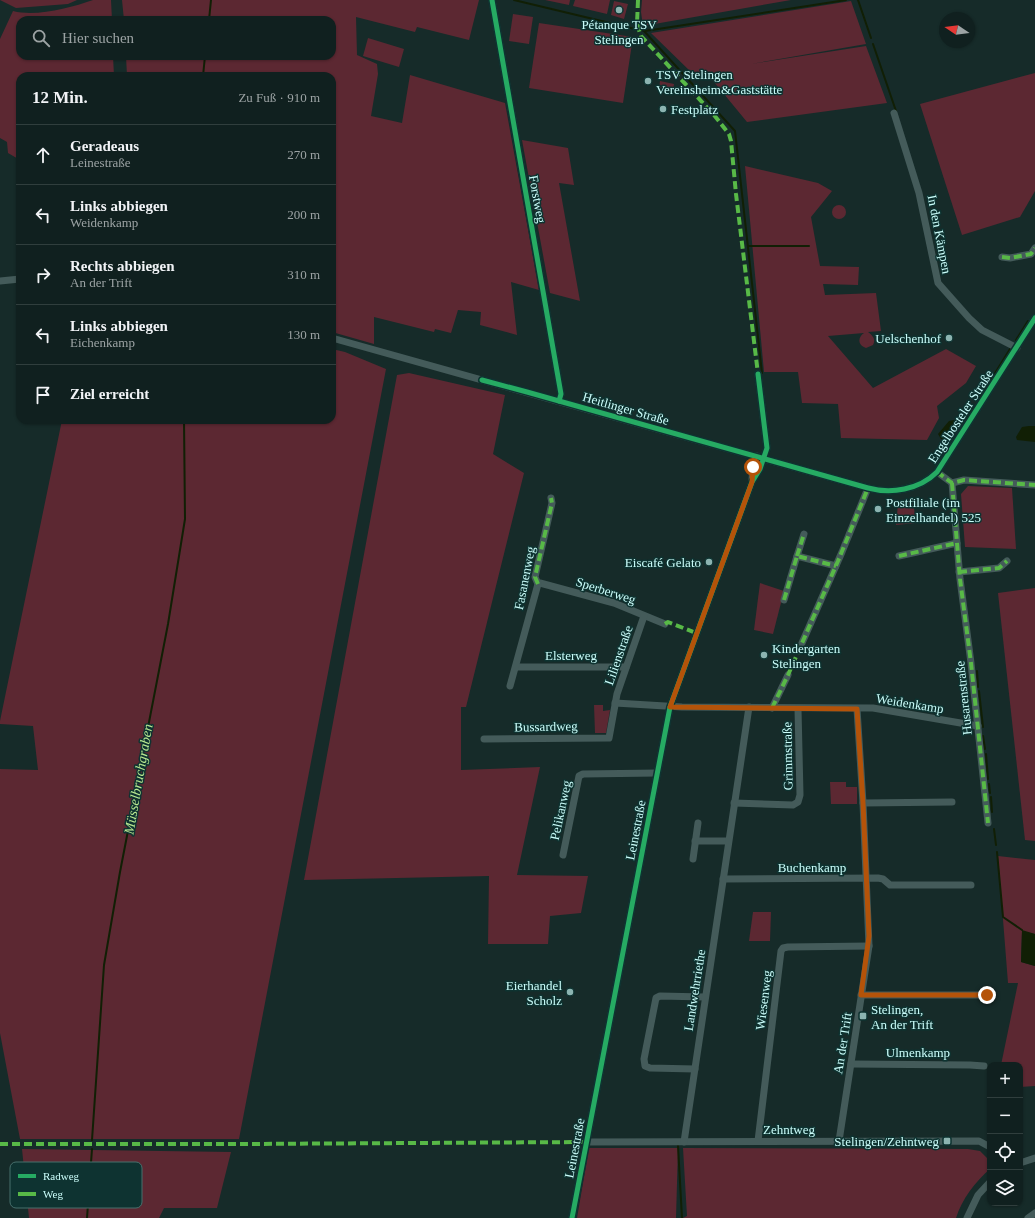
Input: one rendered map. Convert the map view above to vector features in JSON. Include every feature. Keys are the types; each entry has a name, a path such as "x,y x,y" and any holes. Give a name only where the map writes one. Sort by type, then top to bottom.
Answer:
{"street":[{"name":"Forstweg","path":"492,0 561,394 559,401"},
{"name":"In den Kämpen","path":"894,113 919,193 938,283 964,313 982,330 1017,348"},
{"path":"1002,257 1010,258 1031,254 1035,248"},
{"path":"0,281 16,279"},
{"name":"Engelbosteler Straße","path":"760,458 883,491 906,488 924,482 937,472 1035,318"},
{"name":"Heitlinger Straße","path":"336,339 760,458"},
{"name":"Leinestraße","path":"572,1218 656,773 670,707 752,482 760,469 760,458 767,448 758,374"},
{"path":"937,472 952,483 964,480 1035,485"},
{"name":"Husarenstraße","path":"952,483 959,572 988,823"},
{"path":"802,643 868,488"},
{"name":"Fasanenweg","path":"510,686 538,584 535,578 552,503 551,498"},
{"path":"784,600 804,534"},
{"path":"899,556 957,542"},
{"path":"798,556 836,566"},
{"path":"959,572 999,568 1007,561"},
{"name":"Sperberweg","path":"538,584 540,583 614,603 665,624"},
{"name":"Lilienstraße","path":"609,738 615,703 644,616"},
{"name":"Elsterweg","path":"516,667 626,667"},
{"path":"772,708 788,675"},
{"name":"Lilienstraße","path":"615,703 670,707"},
{"name":"Weidenkamp","path":"670,707 749,707 798,709 873,708 978,726"},
{"name":"Landwehrriethe","path":"684,1142 749,707"},
{"name":"Grimmstraße","path":"734,803 793,805 798,802 800,795 798,709"},
{"name":"An der Trift","path":"840,1141 868,946 863,803 857,709"},
{"name":"Bussardweg","path":"484,739 609,738"},
{"name":"Pelikanweg","path":"563,855 579,776 583,774 656,773"},
{"path":"863,803 952,802"},
{"path":"693,859 698,823"},
{"path":"696,841 728,841"},
{"name":"Buchenkamp","path":"723,880 866,878 883,879 890,885 971,885"},
{"name":"Wiesenweg","path":"758,1141 781,951 783,948 788,946 868,946"},
{"path":"861,995 987,995"},
{"path":"695,1069 647,1068 643,1064 657,996 705,997"},
{"name":"Ulmenkamp","path":"851,1064 970,1064 984,1066"},
{"name":"Zehntweg","path":"586,1142 979,1141 987,1146"},
{"path":"1023,1162 1035,1158"},
{"path":"967,1218 978,1195 987,1185"},
{"path":"1028,1218 1035,1214"}],"shaded area":[{"path":"0,0 77,0 68,4 16,8"},
{"path":"93,0 111,0 112,16 16,16 16,60 113,60 114,72 16,72 16,158 8,153 7,142 0,138 0,39 13,11 32,13 53,11"},
{"path":"122,0 479,0 469,40 417,27 415,32 356,17 357,55 377,64 378,74 371,116 402,123 410,75 505,103 539,290 511,282 517,335 480,325 481,312 458,310 451,333 435,329 434,332 374,317 374,344 336,333 336,72 127,72 126,60 336,60 336,16 124,16"},
{"path":"545,0 570,0 569,5"},
{"path":"575,0 610,0 607,14 573,6"},
{"path":"642,0 791,0 643,26 641,12"},
{"name":"Pétanque TSV Stelingen","path":"614,1 628,4 624,19 611,15"},
{"path":"851,1 866,44 751,64 866,46 887,103 747,122 705,71 692,73 651,33"},
{"path":"513,14 533,17 529,44 509,41"},
{"path":"539,23 633,37 623,103 529,88"},
{"path":"368,38 404,49 399,67 363,56"},
{"path":"1035,73 1035,191 1020,217 962,235 920,104"},
{"path":"660,81 674,84 673,91 659,89"},
{"path":"522,140 568,148 574,185 559,183 580,301 550,293"},
{"path":"745,166 818,183 832,191 811,217 820,266 859,267 858,285 823,284 825,295 876,293 881,331 868,332 873,336 874,341 873,345 866,348 861,345 859,341 864,333 828,336 873,388 946,349 976,366 966,383 937,406 939,418 927,440 841,438 838,404 802,403 798,372 764,372"},
{"path":"836,205 842,205 846,209 846,215 842,219 836,219 832,215 832,209"},
{"path":"336,350 345,352 386,369 239,1139 20,1139 0,1033 0,769 38,770 33,726 0,724 61,424 336,424"},
{"path":"409,373 505,395 493,454 524,473 466,707 461,707 461,770 540,767 517,875 588,876 581,913 550,916 548,944 488,944 489,876 304,880 397,375"},
{"path":"955,420 959,423 953,435 947,441 941,439 938,434 949,421"},
{"path":"1035,426 1035,442 1017,440 1016,437 1022,427"},
{"path":"968,486 1012,488 1016,549 965,547 961,494"},
{"path":"913,501 916,523 896,525 898,504"},
{"path":"760,583 784,591 773,634 754,630"},
{"path":"1035,588 1035,841 1025,840 998,593"},
{"path":"594,705 603,705 603,711 610,710 606,733 595,733"},
{"path":"830,782 846,782 846,787 857,787 857,804 831,804"},
{"path":"998,856 1035,860 1035,934 1022,931 1021,962 1035,966 1035,1086 1023,1087 1023,1062 1002,1062 1018,983 1008,983"},
{"path":"753,912 771,912 770,941 749,941"},
{"path":"1022,930 1035,934 1035,966 1021,962"},
{"path":"589,1148 678,1148 676,1218 577,1218"},
{"path":"683,1148 968,1149 980,1151 987,1158 987,1172 970,1191 956,1218 683,1218 687,1216"},
{"path":"22,1149 231,1152 217,1208 164,1208 159,1218 29,1218 28,1208 142,1208 142,1162 23,1162"}],"waterway":[{"name":"Müsselbruchgraben","path":"209,16 211,0"},
{"path":"514,0 635,29"},
{"path":"645,31 846,0"},
{"path":"858,0 871,38"},
{"path":"642,30 735,131 762,373"},
{"path":"873,44 896,111"},
{"name":"Müsselbruchgraben","path":"203,72 205,60"},
{"path":"749,246 809,246"},
{"path":"1016,340 1028,321"},
{"path":"979,399 1010,349"},
{"path":"966,418 973,407"},
{"name":"Müsselbruchgraben","path":"92,1140 104,965 120,872 168,624 185,519 184,424"},
{"path":"977,671 978,687"},
{"path":"979,691 983,727"},
{"path":"983,736 985,749"},
{"path":"986,754 988,779"},
{"path":"989,784 990,793"},
{"path":"991,797 992,812"},
{"path":"994,829 996,845"},
{"path":"997,852 1003,917 1022,930"},
{"path":"678,1146 682,1218"},
{"name":"Müsselbruchgraben","path":"91,1162 92,1149"},
{"name":"Müsselbruchgraben","path":"87,1218 88,1208"}],"marked path":[{"path":"638,0 637,24 641,36 714,115 729,134 758,374"},
{"path":"1002,257 1010,258 1031,254 1035,248"},
{"path":"937,472 952,483 964,480 1035,485"},
{"path":"952,483 960,579 971,663 988,823"},
{"path":"772,708 838,561 868,488"},
{"path":"538,584 535,577 552,503 551,498"},
{"path":"797,556 804,534"},
{"path":"899,556 957,543"},
{"path":"784,600 797,556 836,566"},
{"path":"959,572 999,568 1007,561"},
{"path":"665,624 668,622 696,633"},
{"path":"0,1144 586,1142"}],"cycle path":[{"path":"492,0 561,394 559,401"},
{"path":"482,380 868,488 886,491 904,489 922,483 937,472 1035,318"},
{"path":"572,1218 670,707 752,482 760,469 767,448 758,374"}],"place":[{"name":"Pétanque TSV Stelingen","path":"619,10"},
{"name":"TSV Stelingen Vereinsheim&Gaststätte","path":"648,81"},
{"name":"Festplatz","path":"663,109"},
{"name":"Uelschenhof","path":"949,338"},
{"name":"Postfiliale (im Einzelhandel) 525","path":"878,509"},
{"name":"Eiscafé Gelato","path":"709,562"},
{"name":"Kindergarten Stelingen","path":"764,655"},
{"name":"Eierhandel Scholz","path":"570,992"},
{"name":"Stelingen, An der Trift","path":"863,1016"},
{"name":"Stelingen/Zehntweg","path":"947,1141"}],"route":[{"path":"753,467 752,482 670,707 857,709 869,936 861,995 987,995"}]}
